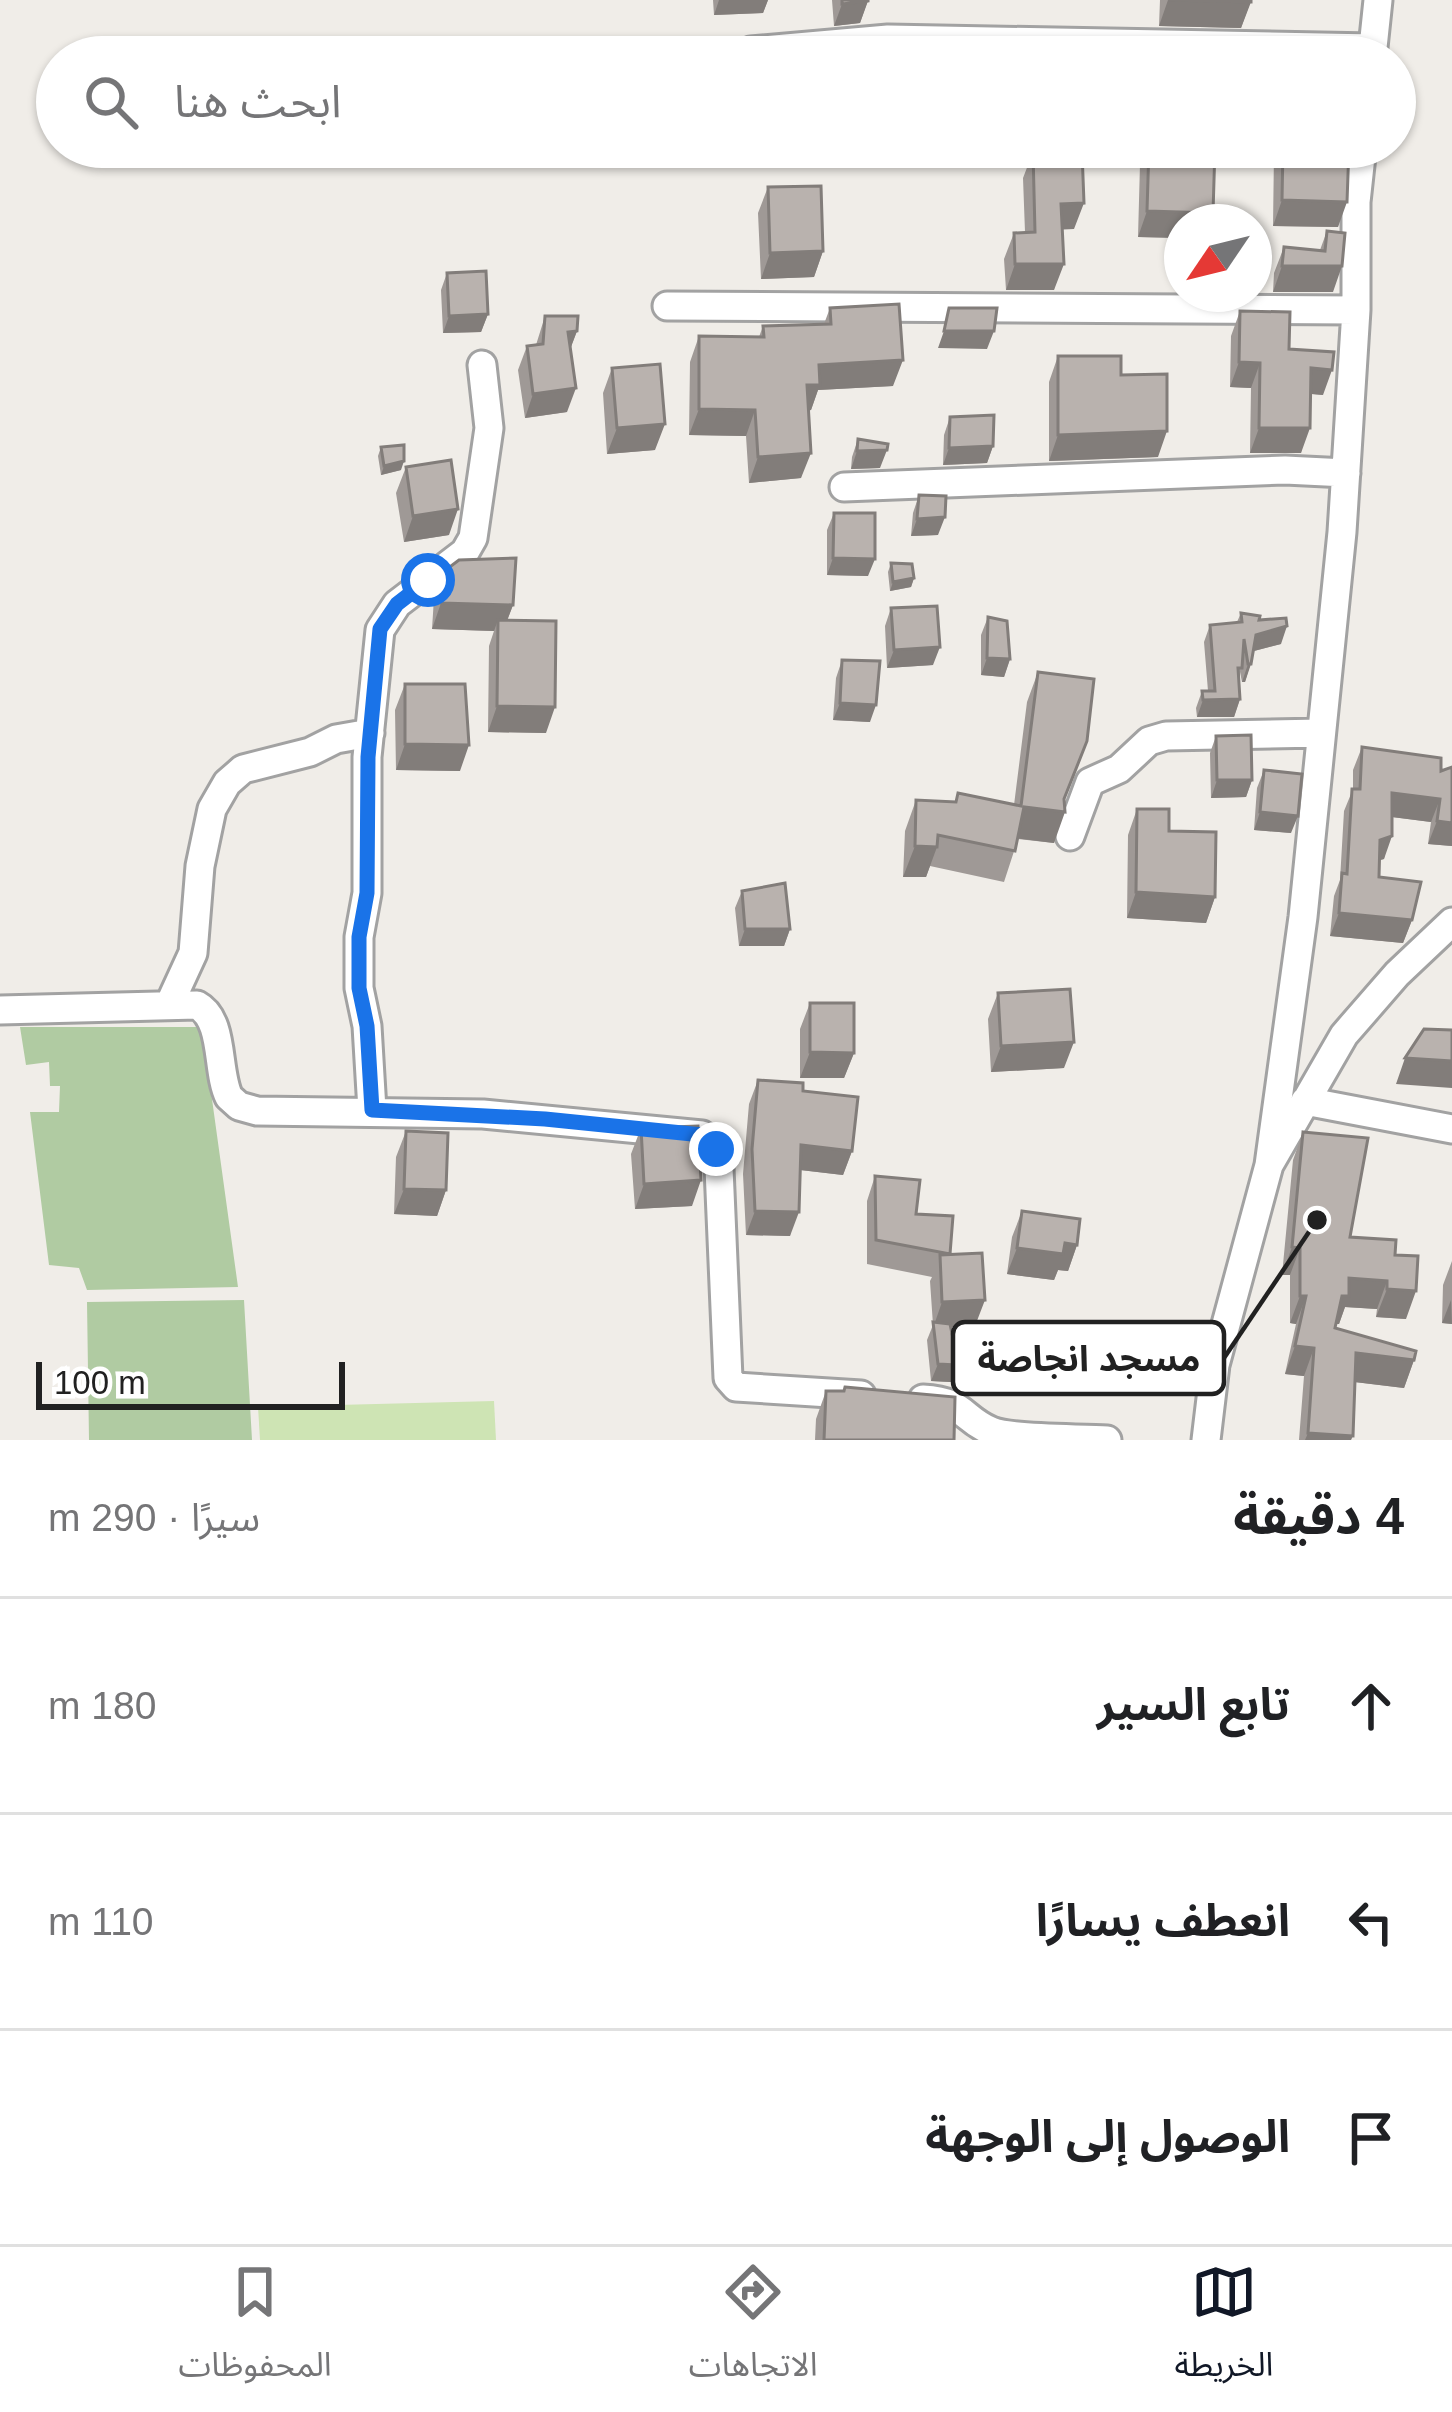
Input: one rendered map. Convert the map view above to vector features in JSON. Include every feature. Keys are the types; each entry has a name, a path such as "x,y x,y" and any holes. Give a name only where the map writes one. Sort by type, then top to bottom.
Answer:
{"street":[{"path":"1374,36 1378,0"},
{"path":"1206,1440 1215,1365 1269,1165 1303,917 1346,473 1360,168"},
{"path":"667,306 1356,310"},
{"path":"372,1110 367,1026 359,988 359,937 367,893 370,733 380,629 397,604 465,552 472,538 489,428 482,365"},
{"path":"844,487 1286,470 1346,473"},
{"path":"170,1003 193,953 204,847 212,809 227,783 243,769 370,733"},
{"path":"1070,836 1090,782 1119,770 1149,741 1166,736 1322,733"},
{"path":"1269,1165 1344,1036 1397,974 1452,922"},
{"path":"0,1010 196,1005 206,1010 212,1022 224,1088 239,1106 257,1111 372,1110 545,1119 702,1135 716,1149 719,1168 725,1370 736,1387 943,1400 972,1429 1107,1440"},
{"path":"1305,1101 1452,1129"}],"green space":[{"path":"20,1027 202,1027 238,1287 87,1290 79,1268 49,1265 30,1112 59,1112 60,1086 50,1086 49,1062 26,1065"},
{"path":"244,1300 252,1440 89,1440 87,1302"},
{"path":"494,1401 496,1440 260,1440 258,1407"}],"building":[{"path":"1033,168 1083,168 1084,203 1061,204 1064,264 1015,264 1014,233 1035,232"},
{"path":"1148,168 1214,168 1213,204 1164,204 1164,212 1147,211"},
{"path":"1283,168 1348,168 1347,202 1282,200"},
{"path":"821,186 823,251 770,253 768,187"},
{"path":"1327,231 1345,233 1342,266 1282,266 1284,247 1325,251"},
{"path":"486,271 488,314 449,316 447,273"},
{"path":"899,304 903,360 819,365 820,385 807,385 811,453 758,457 755,410 699,409 699,336 764,337 763,326 831,324 830,308"},
{"path":"949,308 997,308 994,331 944,331"},
{"path":"1240,312 1290,312 1289,349 1334,352 1332,370 1311,368 1310,428 1259,428 1260,363 1239,362"},
{"path":"545,316 578,316 577,331 568,332 576,388 533,394 527,346 543,344"},
{"path":"1058,356 1121,356 1121,375 1167,374 1167,431 1058,435"},
{"path":"660,364 665,424 617,428 612,368"},
{"path":"994,415 993,446 949,448 950,417"},
{"path":"858,439 888,444 887,450 857,451"},
{"path":"404,445 404,461 384,466 381,447"},
{"path":"451,460 458,509 413,516 406,467"},
{"path":"919,495 946,496 945,517 917,519"},
{"path":"834,513 875,513 875,559 833,558"},
{"path":"516,558 513,605 441,603 443,572 459,560"},
{"path":"891,563 912,564 914,578 893,582"},
{"path":"937,606 940,647 894,650 891,608"},
{"path":"1241,613 1260,616 1259,620 1286,618 1287,626 1256,635 1251,664 1244,639 1242,668 1238,668 1240,699 1203,700 1202,691 1215,691 1210,625 1242,622"},
{"path":"988,617 1007,621 1010,659 987,658"},
{"path":"498,620 556,621 555,707 497,706"},
{"path":"842,660 880,661 876,705 840,703"},
{"path":"1038,672 1094,679 1087,741 1064,799 1065,812 1024,807 1015,851 938,835 937,847 915,846 916,800 956,802 958,793 1021,806"},
{"path":"405,684 465,684 469,745 405,744"},
{"path":"1251,735 1252,780 1217,780 1216,736"},
{"path":"1362,747 1441,758 1441,771 1452,767 1452,823 1437,821 1440,799 1392,793 1392,836 1380,840 1379,877 1421,882 1412,920 1339,913 1342,873 1347,874 1352,789 1360,789"},
{"path":"1264,770 1302,774 1298,816 1260,812"},
{"path":"1137,809 1169,809 1169,831 1216,832 1215,897 1136,892"},
{"path":"785,883 790,929 745,929 742,891"},
{"path":"1070,989 1074,1042 1001,1046 998,993"},
{"path":"810,1003 854,1003 854,1053 810,1052"},
{"path":"1424,1029 1452,1030 1452,1061 1405,1058"},
{"path":"758,1080 803,1083 803,1091 858,1097 852,1151 801,1145 799,1212 755,1211 752,1149"},
{"path":"698,1126 701,1180 644,1184 641,1128"},
{"path":"406,1131 448,1133 446,1190 404,1189"},
{"path":"1303,1132 1368,1138 1350,1237 1396,1240 1395,1255 1418,1256 1416,1291 1387,1289 1387,1281 1349,1278 1349,1296 1342,1296 1335,1328 1416,1351 1414,1360 1356,1353 1353,1436 1308,1433 1314,1348 1295,1346 1306,1296 1300,1296 1300,1248 1292,1247"},
{"path":"875,1176 920,1180 916,1214 953,1216 950,1254 876,1240"},
{"path":"1022,1211 1080,1219 1077,1245 1065,1243 1063,1254 1017,1248"},
{"path":"982,1253 985,1300 942,1302 940,1255"},
{"path":"933,1322 950,1324 954,1343 974,1345 976,1366 938,1364"},
{"path":"845,1387 955,1397 954,1440 824,1440 826,1391 844,1391"}],"place":[{"name":"مسجد انجاصة","path":"1317,1220"}],"route":[{"path":"428,580 397,604 380,629 368,757 367,893 359,937 359,988 367,1026 372,1110 483,1114 702,1135 716,1149"}]}
